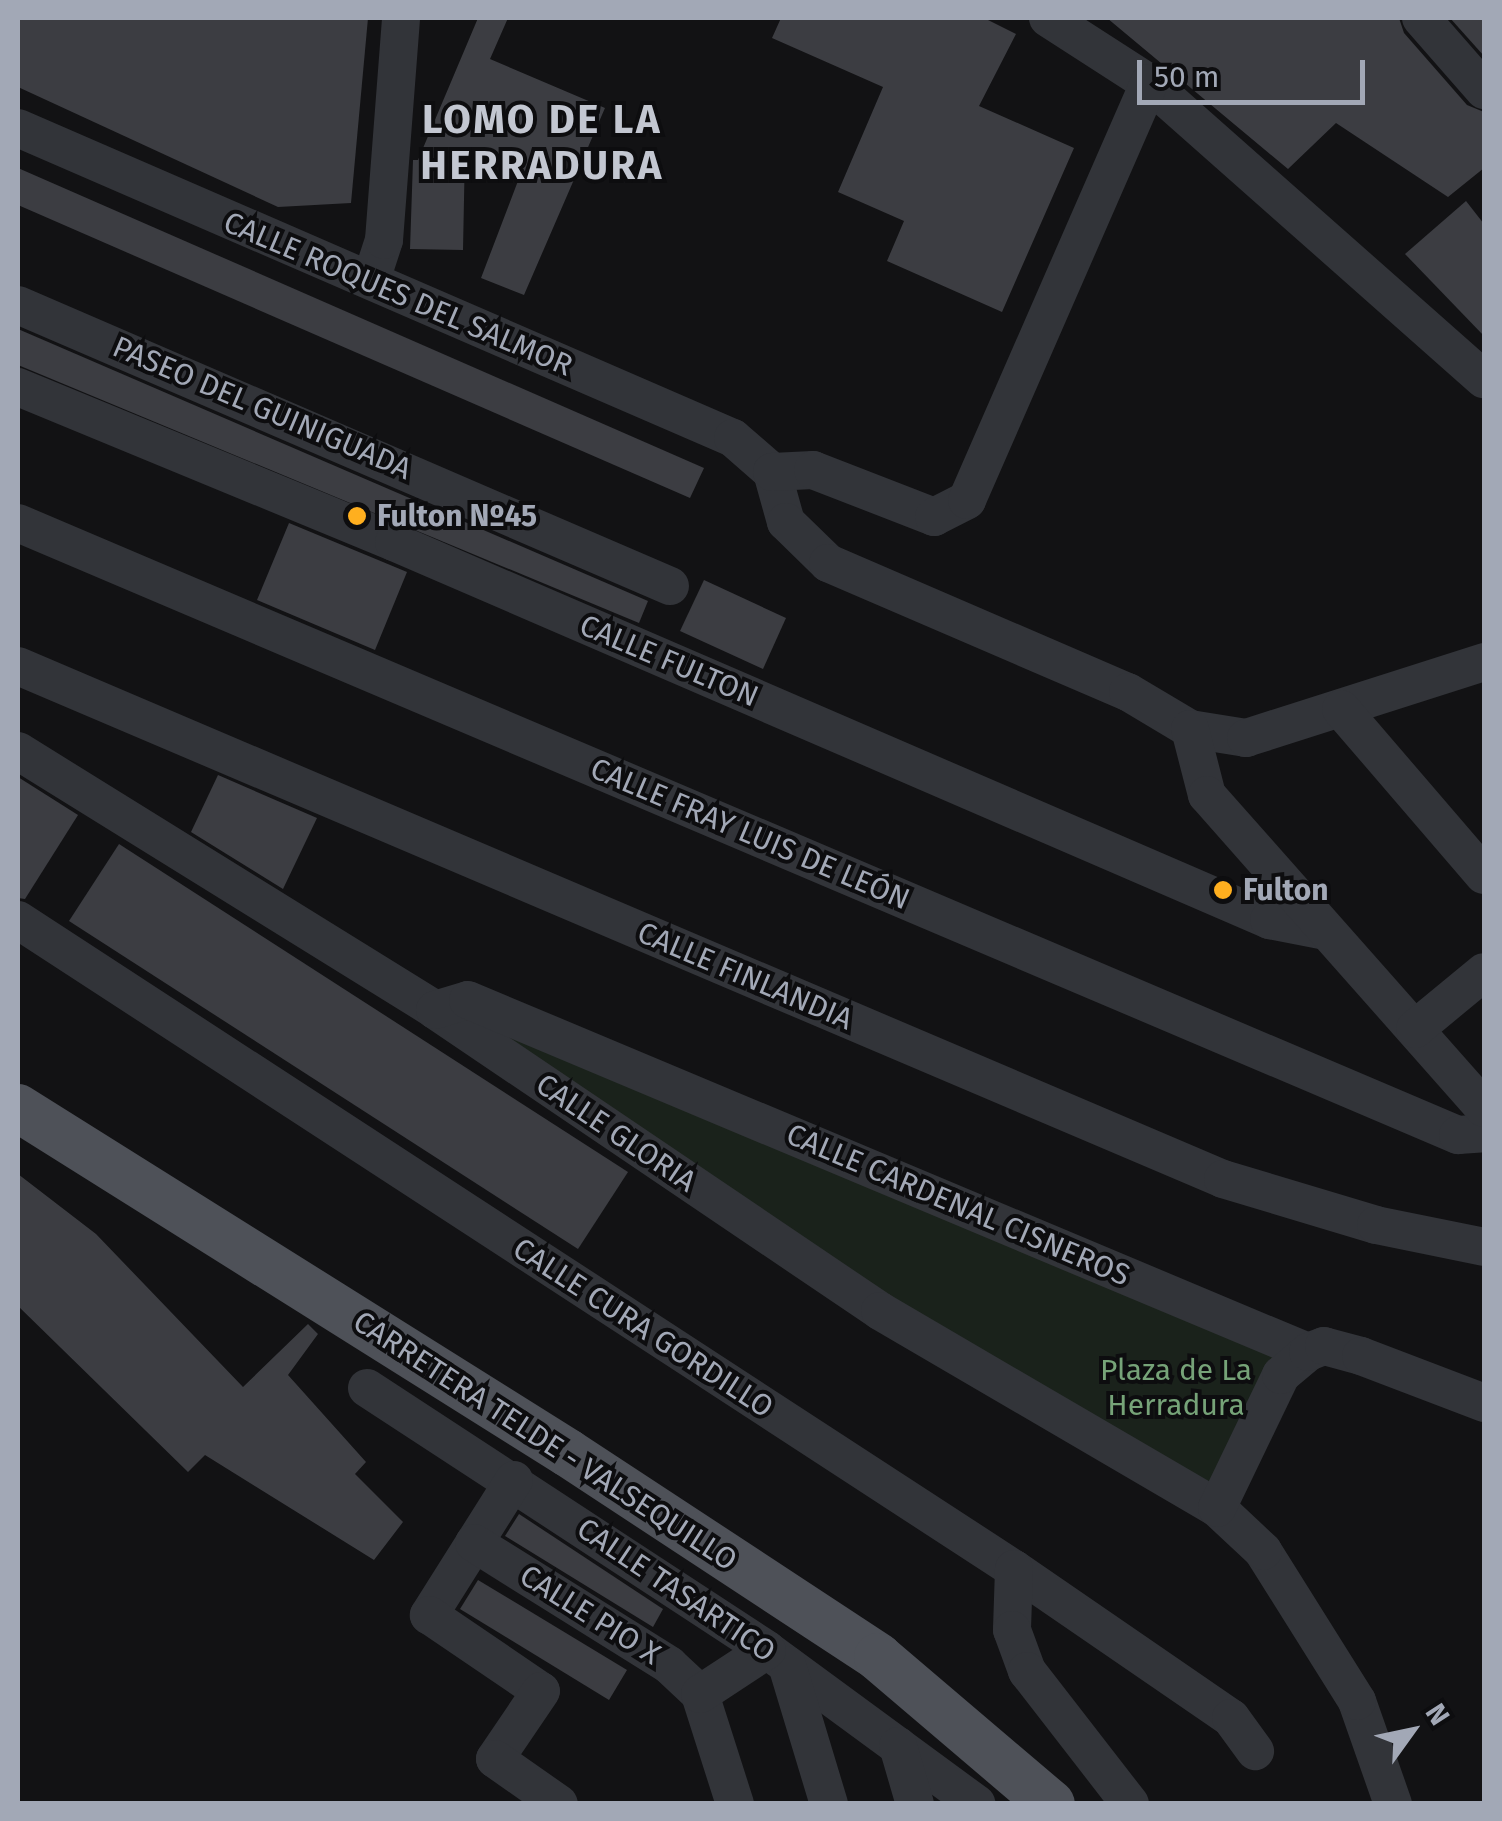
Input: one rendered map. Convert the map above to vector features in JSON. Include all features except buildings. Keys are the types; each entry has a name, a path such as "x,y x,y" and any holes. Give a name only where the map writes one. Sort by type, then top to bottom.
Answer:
{"main road":[{"name":"CARRETERA TELDE - VALSEQUILLO","path":"18,1108 568,1453 878,1657 1051,1804"}],"street":[{"path":"372,277 384,240 400,18"},
{"path":"1048,18 1150,83 1484,379"},
{"path":"1421,18 1484,90"},
{"path":"1150,83 967,500 934,518 812,470 772,472 786,522 828,563 1128,692 1190,729 1246,738 1484,662"},
{"name":"CALLE ROQUES DEL SALMOR","path":"18,128 266,238 372,277 733,438 772,472"},
{"name":"PASEO DEL GUINIGUADA","path":"18,305 670,586"},
{"name":"CALLE FULTON","path":"18,387 394,542 1269,920 1321,930"},
{"name":"CALLE FRAY LUIS DE LEÓN","path":"18,523 1458,1135 1484,1133"},
{"name":"CALLE FINLANDIA","path":"18,666 1223,1180 1376,1225 1484,1248"},
{"path":"1340,709 1484,875"},
{"path":"1190,729 1206,795 1321,930 1416,1029 1484,1108"},
{"name":"CALLE GLORIA","path":"18,752 435,1010 880,1312 1218,1508 1263,1551 1357,1701 1393,1804"},
{"name":"CALLE CURA GORDILLO","path":"18,920 1014,1569 1231,1718 1255,1751"},
{"path":"1416,1029 1484,972"},
{"name":"CALLE CARDENAL CISNEROS","path":"435,1010 468,1000 1308,1352 1324,1346 1362,1356 1484,1404"},
{"path":"1218,1508 1282,1375 1308,1352"},
{"name":"CALLE TASARTICO","path":"367,1388 514,1480 777,1657 977,1804"},
{"path":"514,1480 430,1615 542,1691 495,1759 559,1804"},
{"name":"CALLE PIO X","path":"474,1543 669,1665 700,1694"},
{"path":"1014,1569 1012,1630 1027,1671 1130,1804"},
{"path":"735,1804 700,1694 777,1657 829,1804"},
{"path":"898,1746 916,1804"}],"green space":[{"name":"Plaza de La Herradura","path":"471,1008 1286,1354 1215,1495 887,1307 456,1016"}],"place":[{"name":"Fulton Nº45","path":"357,516"},
{"name":"Fulton","path":"1223,890"}],"district":[{"name":"LOMO DE LA HERRADURA","path":"542,143"}]}
